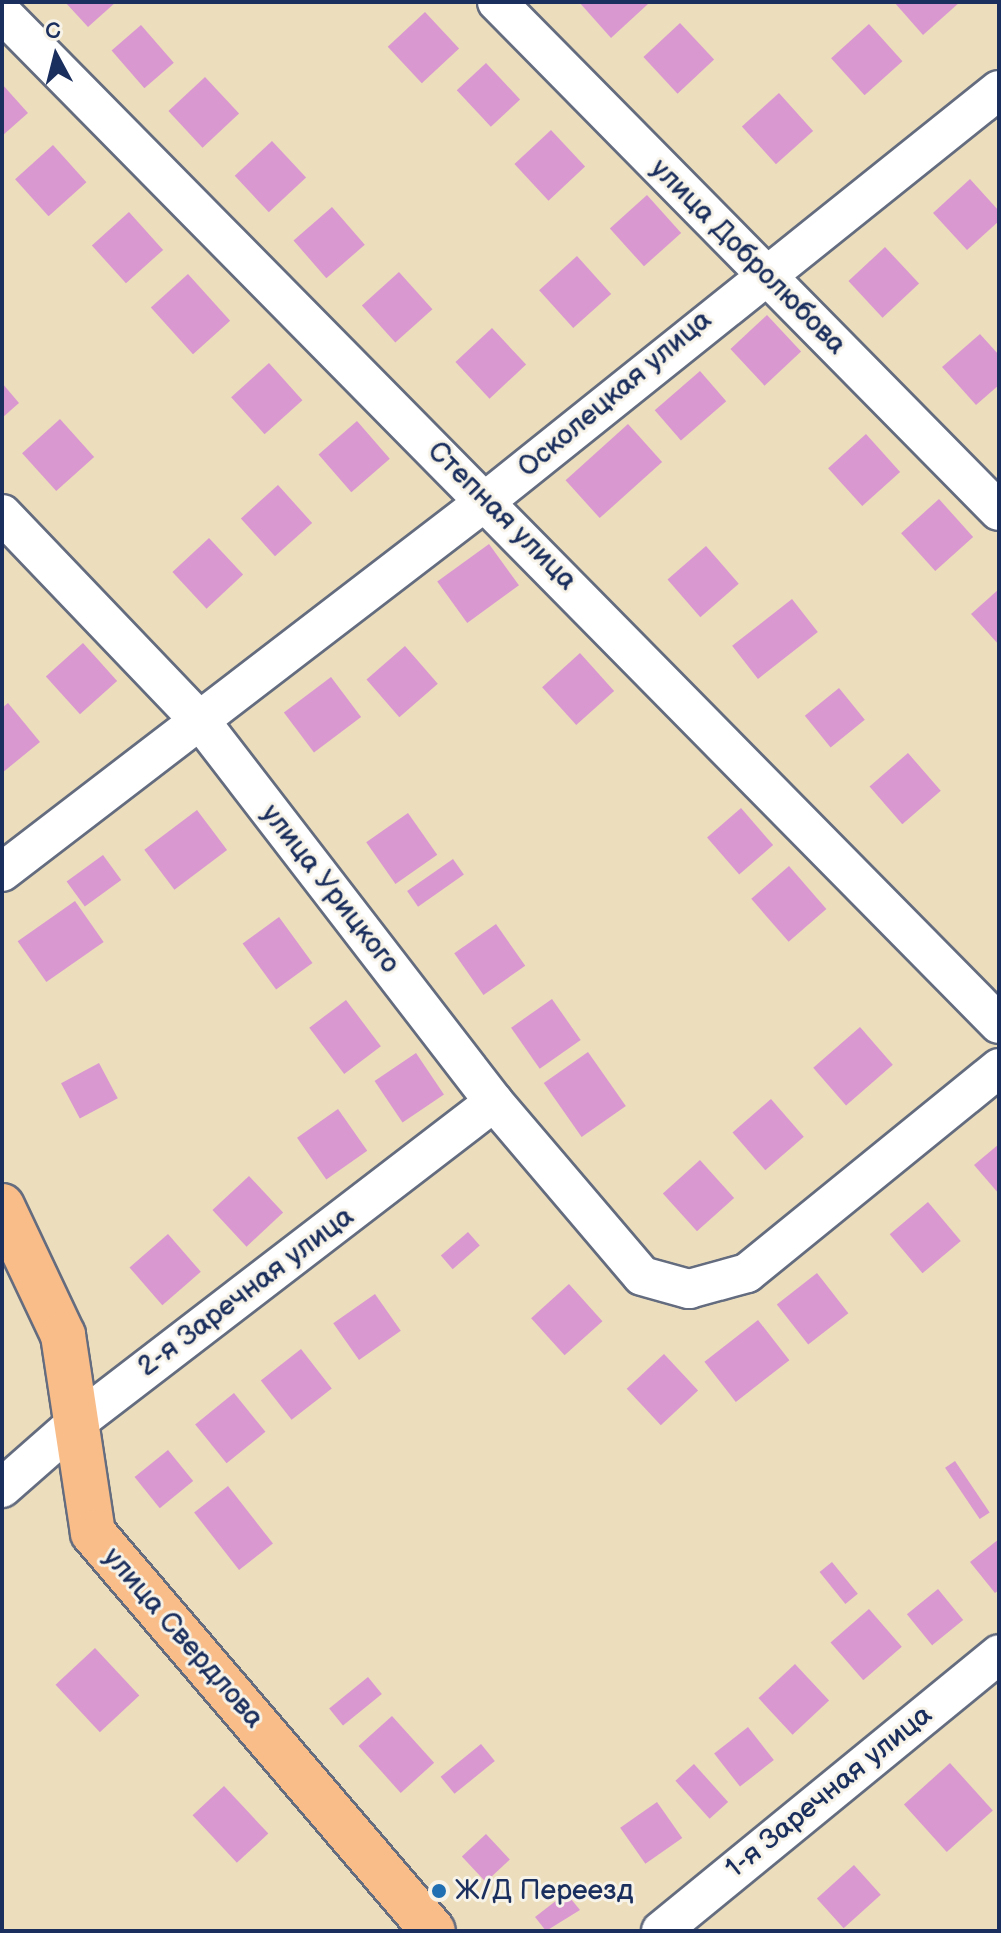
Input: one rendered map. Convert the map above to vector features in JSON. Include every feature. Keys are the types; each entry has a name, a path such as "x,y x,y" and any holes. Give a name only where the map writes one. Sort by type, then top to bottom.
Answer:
{"main road":[{"name":"улица Свердлова","path":"2,1206 63,1335 93,1533 433,1931"}],"street":[{"name":"улица Добролюбова","path":"497,2 999,511"},
{"name":"Степная улица","path":"2,13 487,500 999,1024"},
{"name":"Осколецкая улица","path":"2,872 202,723 487,500 763,272 999,90"},
{"name":"улица Урицкого","path":"2,514 202,723 494,1102 642,1276 689,1289 747,1273 999,1068"},
{"name":"2-я Заречная улица","path":"2,1488 76,1423 494,1102"},
{"name":"1-я Заречная улица","path":"661,1931 999,1654"}],"building":[{"path":"65,2 116,2 88,27"},
{"path":"579,2 647,2 648,4 611,38"},
{"path":"894,2 960,2 923,35"},
{"path":"425,12 459,49 422,83 388,47"},
{"path":"680,23 714,60 678,94 643,57"},
{"path":"869,24 902,61 865,95 831,58"},
{"path":"141,25 174,63 144,88 112,51"},
{"path":"486,63 520,100 491,127 457,90"},
{"path":"205,77 239,114 203,148 168,111"},
{"path":"2,84 28,113 2,136"},
{"path":"779,93 813,131 776,164 742,126"},
{"path":"551,130 585,167 549,201 514,164"},
{"path":"272,141 306,178 269,212 235,176"},
{"path":"53,145 86,182 49,216 15,179"},
{"path":"970,179 999,211 999,221 967,250 933,213"},
{"path":"647,195 681,233 644,266 610,228"},
{"path":"332,207 365,245 326,278 294,240"},
{"path":"129,212 163,250 126,283 92,245"},
{"path":"885,247 919,284 883,318 848,281"},
{"path":"577,256 611,294 573,328 539,290"},
{"path":"399,272 432,309 395,343 362,305"},
{"path":"188,274 230,321 193,354 151,307"},
{"path":"767,315 801,352 765,386 730,349"},
{"path":"492,328 526,365 490,399 455,362"},
{"path":"980,334 999,355 999,385 976,405 942,367"},
{"path":"269,363 302,400 265,434 231,397"},
{"path":"700,371 726,401 681,441 655,410"},
{"path":"2,383 19,403 2,418"},
{"path":"60,419 94,457 56,491 22,453"},
{"path":"357,421 390,459 351,492 319,454"},
{"path":"628,424 662,462 600,518 566,480"},
{"path":"866,434 900,472 862,506 828,468"},
{"path":"278,485 312,523 275,556 241,518"},
{"path":"939,499 973,537 935,571 901,533"},
{"path":"209,538 243,575 207,609 172,572"},
{"path":"489,544 519,585 467,623 437,582"},
{"path":"706,546 739,584 700,617 668,579"},
{"path":"999,589 999,645 971,614"},
{"path":"792,599 818,632 758,679 732,646"},
{"path":"83,643 117,681 80,714 46,676"},
{"path":"405,646 438,684 399,717 367,679"},
{"path":"580,653 614,691 576,725 542,687"},
{"path":"331,677 361,717 314,752 284,713"},
{"path":"839,688 865,720 831,748 805,716"},
{"path":"8,703 40,742 2,773 2,708"},
{"path":"908,753 941,791 902,824 870,786"},
{"path":"741,808 773,845 739,875 707,838"},
{"path":"197,810 227,850 174,890 144,850"},
{"path":"408,813 437,855 395,884 366,842"},
{"path":"103,855 121,880 85,907 67,881"},
{"path":"453,859 464,875 418,907 407,891"},
{"path":"789,866 826,909 789,942 751,899"},
{"path":"75,901 104,942 46,982 18,941"},
{"path":"279,917 313,963 276,990 243,943"},
{"path":"496,924 525,966 483,995 454,953"},
{"path":"552,999 581,1040 540,1069 511,1028"},
{"path":"346,1000 381,1046 344,1074 309,1028"},
{"path":"860,1027 893,1065 846,1105 813,1068"},
{"path":"588,1052 626,1106 582,1137 544,1083"},
{"path":"416,1053 444,1094 403,1122 375,1081"},
{"path":"99,1063 118,1098 80,1119 61,1083"},
{"path":"771,1099 804,1137 765,1170 733,1132"},
{"path":"338,1109 367,1151 326,1179 297,1138"},
{"path":"999,1144 999,1194 974,1165"},
{"path":"700,1160 734,1198 697,1231 663,1193"},
{"path":"249,1176 283,1213 247,1247 212,1210"},
{"path":"928,1202 961,1241 922,1273 890,1234"},
{"path":"468,1232 480,1246 453,1269 441,1256"},
{"path":"168,1234 201,1272 162,1305 130,1267"},
{"path":"817,1273 848,1313 808,1345 777,1304"},
{"path":"569,1284 602,1321 565,1355 531,1318"},
{"path":"375,1294 401,1331 359,1360 333,1323"},
{"path":"758,1320 789,1360 736,1402 704,1362"},
{"path":"301,1349 332,1388 292,1420 261,1380"},
{"path":"664,1354 698,1391 661,1425 627,1389"},
{"path":"234,1393 265,1432 227,1463 195,1424"},
{"path":"168,1450 193,1481 160,1508 135,1477"},
{"path":"955,1461 990,1512 980,1519 945,1468"},
{"path":"228,1486 273,1544 239,1570 194,1512"},
{"path":"999,1539 999,1590 995,1593 970,1562"},
{"path":"832,1562 858,1594 845,1604 820,1572"},
{"path":"938,1589 963,1620 932,1645 907,1614"},
{"path":"869,1609 902,1647 863,1680 831,1642"},
{"path":"95,1648 139,1696 100,1732 56,1685"},
{"path":"795,1664 829,1701 793,1735 758,1698"},
{"path":"368,1677 382,1694 343,1726 329,1708"},
{"path":"392,1716 434,1763 401,1793 359,1746"},
{"path":"748,1727 774,1760 740,1787 714,1753"},
{"path":"481,1744 495,1761 454,1794 441,1777"},
{"path":"950,1763 993,1811 947,1852 904,1804"},
{"path":"694,1764 728,1802 710,1819 675,1781"},
{"path":"224,1786 268,1834 237,1863 193,1815"},
{"path":"657,1802 682,1838 645,1864 620,1828"},
{"path":"486,1834 510,1860 486,1882 462,1857"},
{"path":"854,1865 881,1895 844,1928 817,1898"},
{"path":"566,1893 580,1910 546,1931 535,1917"}],"place":[{"name":"Ж/Д Переезд","path":"439,1891"}]}
